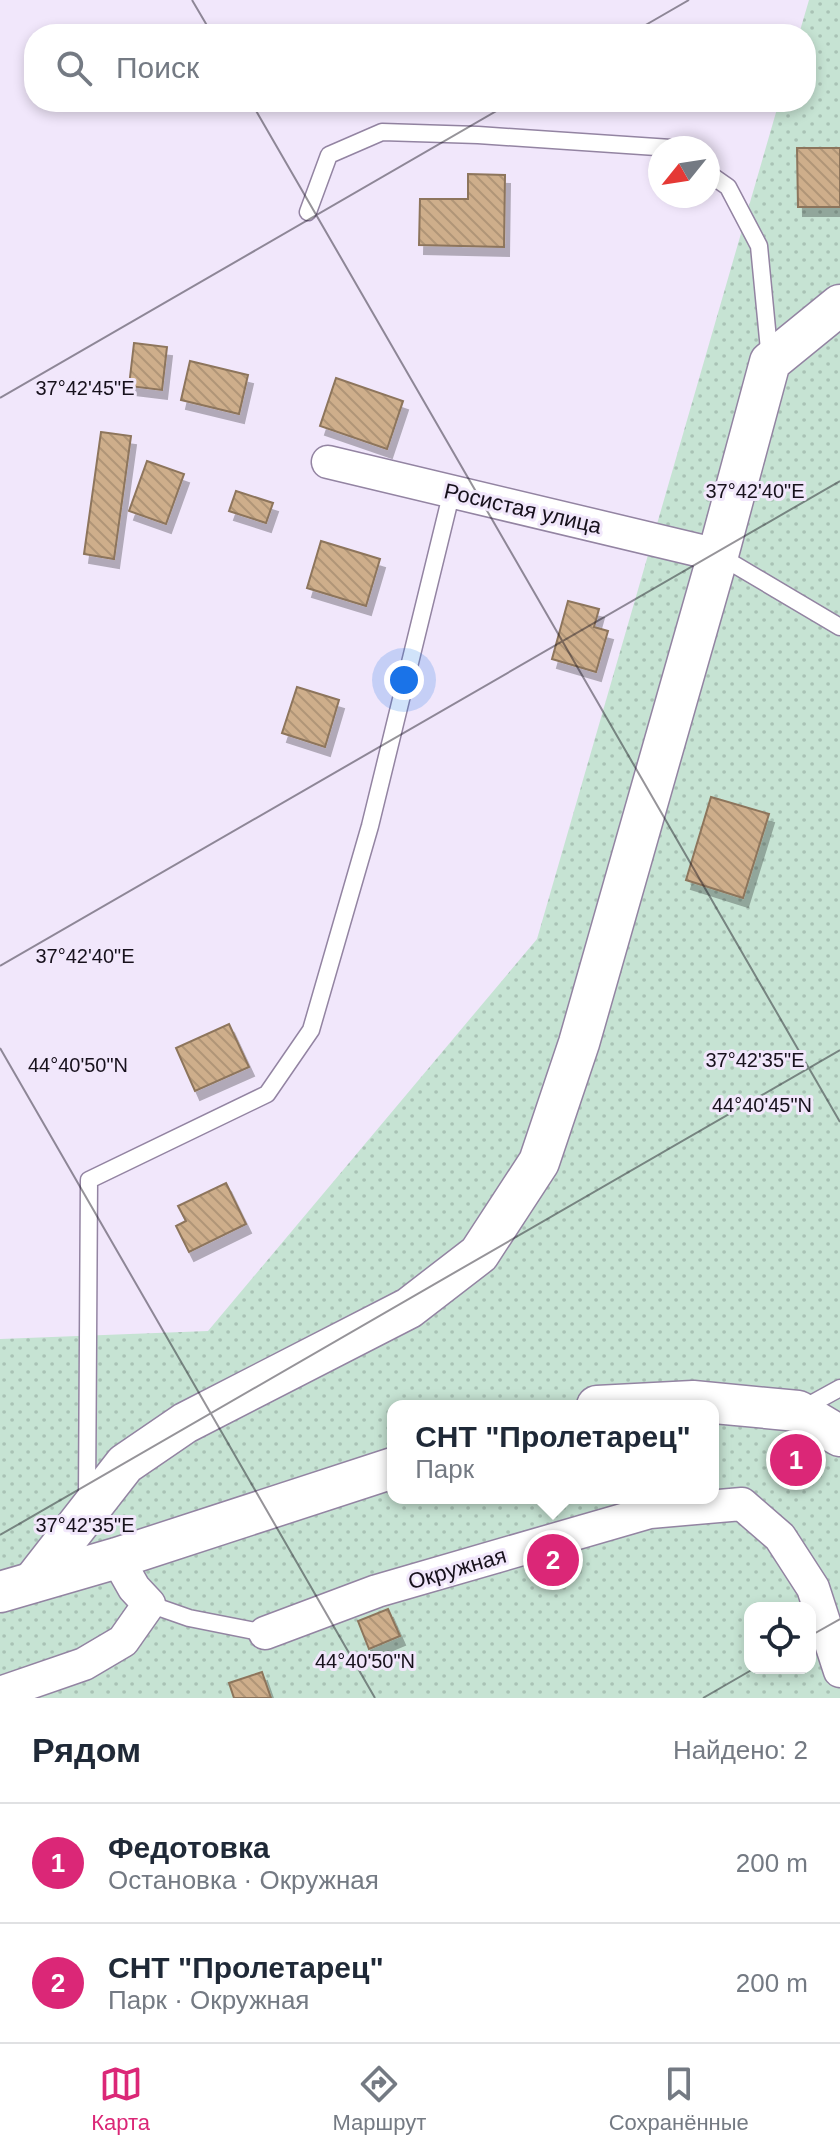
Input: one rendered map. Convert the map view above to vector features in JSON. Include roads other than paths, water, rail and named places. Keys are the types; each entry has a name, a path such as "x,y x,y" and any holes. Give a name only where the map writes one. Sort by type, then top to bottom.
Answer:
{"street":[{"path":"17,1587 87,1513 125,1464 185,1423 409,1308 479,1254 539,1162 579,1043 770,362 840,305"},
{"name":"Росистая улица","path":"328,462 718,555"},
{"path":"719,1403 798,1411 840,1436"},
{"path":"17,1587 117,1558 387,1470"},
{"name":"Окружная","path":"265,1633 377,1591 650,1512 742,1504 780,1537 813,1588 840,1671"},
{"path":"0,1693 84,1664 123,1641 149,1604 134,1588 117,1558"}],"lane":[{"path":"308,212 329,155 382,132 648,146"},
{"path":"720,181 728,187 759,246 770,362"},
{"path":"87,1513 89,1180 267,1094 311,1030 370,826 452,491"},
{"path":"718,555 840,627"},
{"path":"798,1411 840,1388"},
{"path":"149,1604 189,1618 265,1633"}],"place":[{"name":"Федотовка","path":"796,1460"},
{"name":"СНТ \"Пролетарец\"","path":"553,1560"}]}
